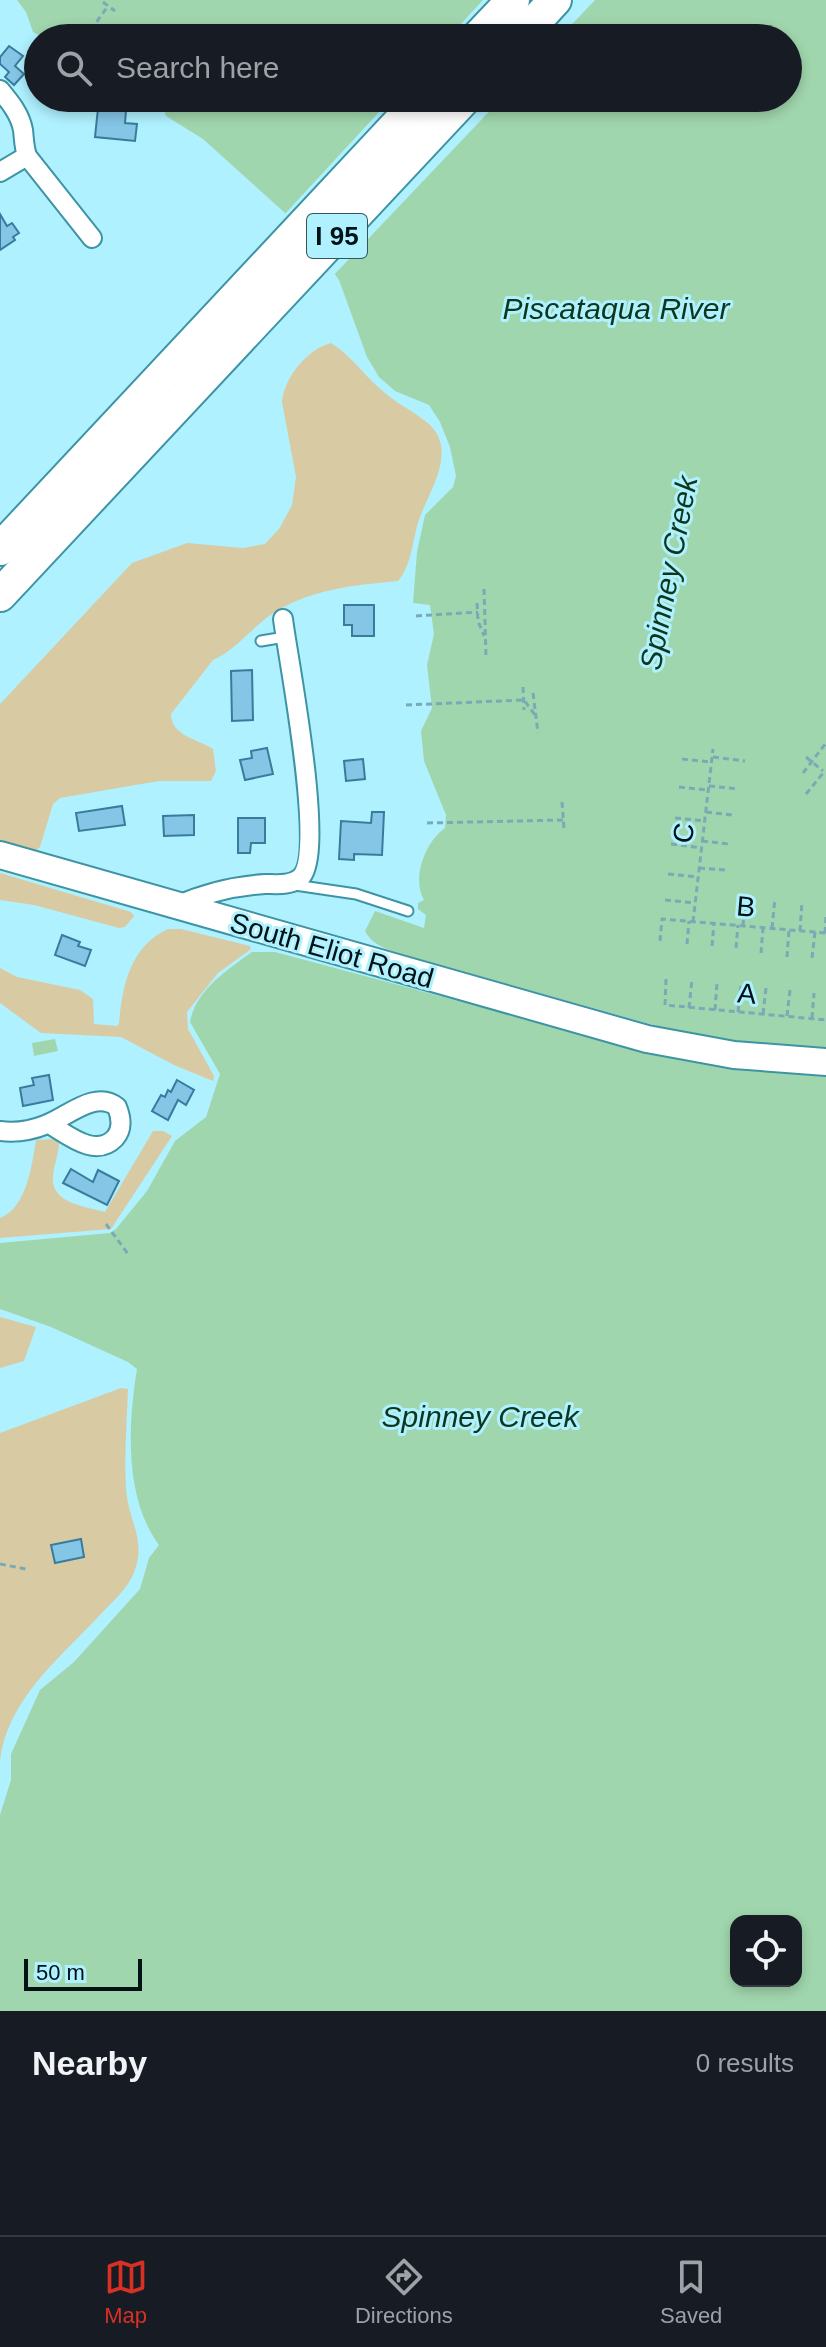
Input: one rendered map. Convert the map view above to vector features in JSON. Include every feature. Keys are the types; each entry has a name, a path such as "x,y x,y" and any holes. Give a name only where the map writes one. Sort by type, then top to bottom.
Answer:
{"highway":[{"path":"490,24 513,0"},
{"path":"533,24 555,0"},
{"name":"I 95","path":"0,549 409,112"},
{"name":"I 95","path":"0,595 452,112"}],"main road":[{"name":"South Eliot Road","path":"0,855 665,1044 734,1055 826,1062"}],"street":[{"path":"0,90 17,112 27,156 92,238"},
{"path":"0,172 27,156"},
{"path":"176,906 219,890 287,884 300,878 307,865 310,809 284,628"},
{"path":"0,1131 20,1132 49,1124"}],"lane":[{"path":"261,641 284,628"},
{"path":"287,884 342,891 408,911"}],"path":[{"path":"103,2 115,11"},
{"path":"95,24 108,6"},
{"path":"484,589 486,656"},
{"path":"477,603 478,621 486,639"},
{"path":"416,616 478,612"},
{"path":"523,687 524,710"},
{"path":"533,693 538,733"},
{"path":"406,705 524,700"},
{"path":"524,700 535,715"},
{"path":"803,773 826,743"},
{"name":"C","path":"687,944 695,903 713,749"},
{"path":"806,757 825,773 806,794"},
{"path":"682,759 745,761"},
{"path":"679,787 739,789"},
{"path":"562,802 564,829"},
{"path":"706,812 732,815"},
{"path":"675,818 705,821"},
{"path":"427,823 564,820"},
{"path":"702,841 729,844"},
{"path":"671,844 702,848"},
{"path":"699,868 726,870"},
{"path":"668,874 698,877"},
{"path":"743,926 745,895"},
{"path":"772,928 775,898"},
{"path":"665,900 695,903"},
{"path":"800,931 802,901"},
{"path":"825,933 826,917"},
{"name":"B","path":"660,941 662,919 825,933"},
{"path":"712,946 714,923"},
{"path":"736,948 738,925"},
{"path":"761,953 763,928"},
{"path":"787,957 789,930"},
{"path":"812,958 815,932"},
{"name":"A","path":"666,979 665,1005 826,1020"},
{"path":"689,1008 692,979"},
{"path":"715,1010 717,983"},
{"path":"738,1012 741,985"},
{"path":"763,1014 766,988"},
{"path":"787,1016 790,990"},
{"path":"812,1018 814,993"},
{"path":"106,1224 128,1254"},
{"path":"0,1564 26,1569"}],"shaded area":[{"path":"331,343 385,393 430,425 438,435 441,447 439,471 420,517 403,574 398,581 333,590 302,599 272,614 229,651 213,660 171,714 180,732 213,749 216,771 211,781 159,781 60,798 53,804 40,847 35,851 0,841 0,704 132,563 187,543 243,548 265,544 279,529 292,505 296,477 282,402 284,393 292,374 305,358"},
{"path":"0,873 131,912 134,916 125,927 119,928 34,905 0,900"},
{"path":"168,929 181,929 250,946 251,949 218,973 187,1012 188,1029 214,1076 213,1081 121,1037 41,1033 0,1003 0,968 17,977 80,990 93,999 94,1024 117,1026 130,969 145,946"},
{"path":"153,1131 163,1131 172,1136 111,1229 0,1238 0,1218 9,1213 22,1195 36,1140 57,1139 59,1142 53,1181 59,1195 73,1203 105,1212"},
{"path":"0,1317 36,1327 24,1361 0,1368"},
{"path":"121,1388 128,1389 126,1488 138,1542 137,1564 122,1592 36,1682 23,1701 4,1742 0,1765 0,1433"}],"water":[{"name":"Piscataqua River","path":"17,0 826,0 826,1048 739,1041 664,1028 394,952 369,937 365,931 375,911 424,928 426,915 418,909 418,903 424,900 419,881 422,861 432,842 445,828 446,815 424,761 421,731 432,708 427,665 434,634 430,605 413,603 417,552 425,515 453,487 456,476 450,447 429,405 395,391 379,377 367,357 339,280 305,231 203,139 166,116 165,112 802,112 802,24 30,24"},
{"name":"Spinney Creek","path":"252,952 275,952 679,1060 826,1077 826,2011 0,2011 0,1815 11,1780 11,1754 40,1690 74,1662 140,1589 149,1558 159,1545 148,1526 134,1483 131,1436 137,1369 51,1327 0,1309 0,1243 110,1233 116,1229 147,1191 175,1141 206,1117 220,1074 190,1022 199,1000 223,974"},
{"path":"55,1039 58,1051 34,1056 32,1043"}],"pier":[{"path":"483,0 595,0 572,24 461,24"},
{"path":"379,112 489,112 332,277 302,234 283,216"}],"building":[{"path":"9,46 23,56 15,66 24,74 14,85 5,77 9,72 0,64 0,57"},
{"path":"98,112 126,112 125,123 137,124 135,141 95,137"},
{"path":"0,214 7,226 12,223 19,233 13,237 15,240 0,250"},
{"path":"344,605 374,605 374,636 352,636 352,625 344,625"},
{"path":"252,670 253,720 232,721 231,671"},
{"path":"267,748 273,774 245,780 240,760 252,758 251,751"},
{"path":"363,759 365,779 346,781 344,761"},
{"path":"122,806 125,825 79,831 76,813"},
{"path":"372,812 384,812 382,855 354,854 354,860 339,859 341,821 371,823"},
{"path":"194,815 194,835 164,836 163,816"},
{"path":"238,818 265,818 265,843 251,843 250,853 238,853"},
{"path":"62,935 80,942 78,946 91,950 85,966 55,955"},
{"path":"49,1075 53,1100 23,1106 20,1088 34,1085 32,1078"},
{"path":"177,1080 194,1090 186,1105 178,1100 168,1120 152,1111 161,1095 165,1097 168,1090 171,1092"},
{"path":"71,1169 93,1182 98,1170 119,1181 107,1205 63,1183"},
{"path":"81,1539 84,1557 55,1563 51,1545"}]}
